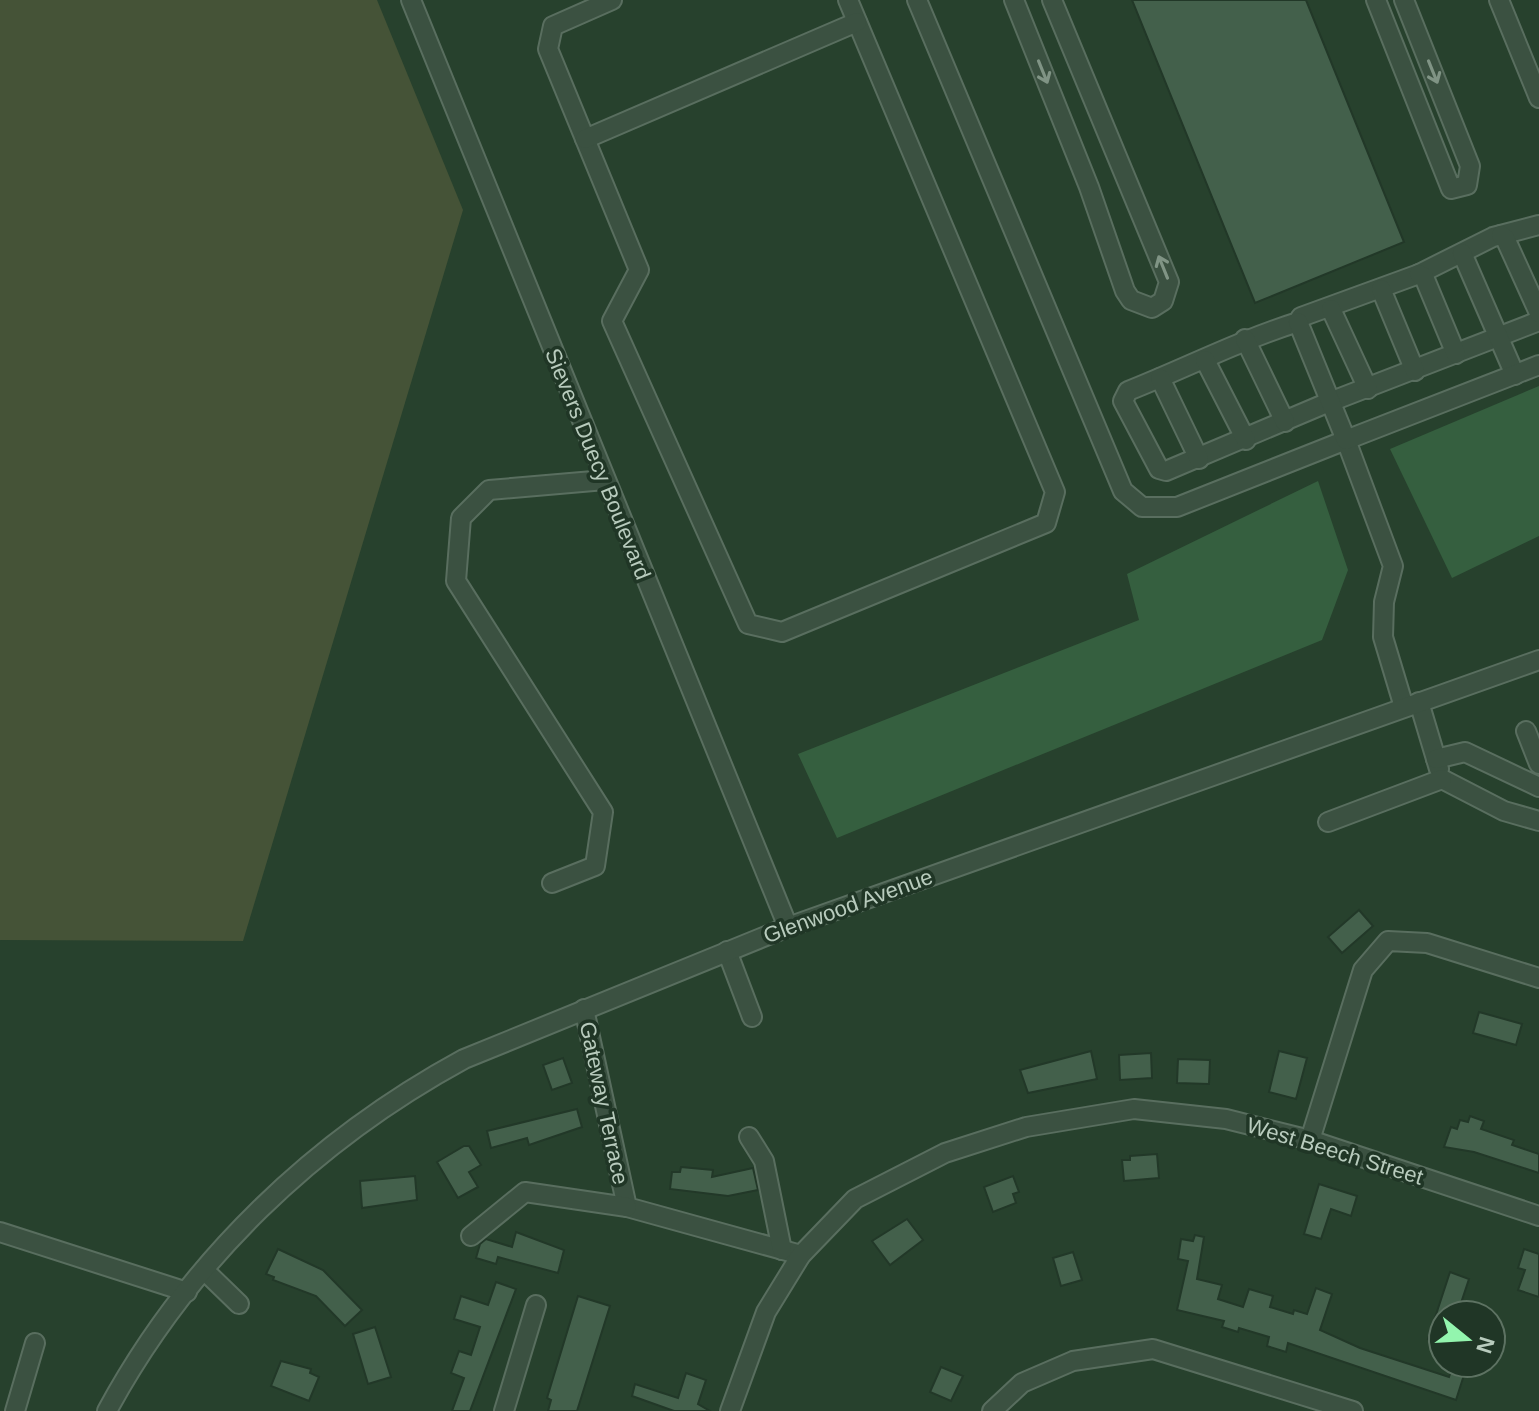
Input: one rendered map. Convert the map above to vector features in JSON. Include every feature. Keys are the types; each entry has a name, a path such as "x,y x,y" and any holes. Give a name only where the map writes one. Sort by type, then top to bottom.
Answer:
{"street":[{"name":"Sievers Duecy Boulevard","path":"411,0 788,927"},
{"path":"612,0 553,26 548,49 639,270 612,321 748,624 782,632 1046,523 1055,492 848,0"},
{"path":"917,0 1123,491 1142,507 1177,507 1539,365"},
{"path":"1014,0 1089,187 1125,291 1131,300 1152,308 1163,301 1169,282 1052,0"},
{"path":"1376,0 1451,189 1467,185 1470,166 1404,0"},
{"path":"1499,0 1539,98"},
{"path":"585,139 857,22"},
{"path":"1539,225 1501,235 1419,274 1331,309 1301,317 1298,322 1245,339 1205,360 1128,391 1123,401 1159,469 1166,471 1539,321"},
{"path":"1501,235 1539,313"},
{"path":"1462,253 1515,375"},
{"path":"1419,274 1424,277 1456,354"},
{"path":"1381,289 1415,371"},
{"path":"1331,309 1368,389"},
{"path":"1298,322 1393,566 1384,602 1383,637 1442,779 1504,811 1539,821"},
{"path":"1245,339 1285,422"},
{"path":"1205,360 1246,440"},
{"path":"1160,378 1199,459"},
{"path":"552,883 595,866 603,812 456,581 461,518 489,490 605,480"},
{"name":"Glenwood Avenue","path":"107,1411 209,1263 271,1197 350,1131 416,1085 464,1059 788,927 1539,660"},
{"path":"1526,731 1539,764"},
{"path":"1436,759 1465,752 1539,787"},
{"path":"1328,822 1442,779"},
{"path":"1310,1140 1363,970 1388,941 1427,943 1539,978"},
{"path":"727,951 752,1017"},
{"name":"Gateway Terrace","path":"584,1009 627,1207 801,1255"},
{"name":"West Beech Street","path":"730,1411 766,1312 801,1255 855,1199 945,1153 1026,1127 1134,1109 1226,1119 1310,1140 1539,1216"},
{"path":"749,1137 764,1161 782,1250"},
{"path":"471,1236 525,1192 627,1207"},
{"path":"0,1232 187,1292"},
{"path":"209,1263 239,1304"},
{"path":"504,1411 536,1305"},
{"path":"15,1411 35,1343"},
{"path":"992,1411 1022,1383 1073,1361 1153,1349 1353,1411"}],"shaded area":[{"path":"0,0 377,0 463,210 243,941 0,940"},
{"path":"1539,386 1539,536 1452,578 1390,449"},
{"path":"1318,481 1348,570 1322,640 837,838 798,754 1139,620 1127,574"}],"building":[{"path":"1132,0 1306,0 1404,242 1255,303"},
{"path":"1359,910 1373,926 1342,953 1328,937"},
{"path":"1479,1012 1522,1024 1516,1045 1473,1033"},
{"path":"1091,1051 1097,1079 1028,1093 1020,1070"},
{"path":"1279,1051 1307,1058 1296,1099 1269,1092"},
{"path":"1151,1053 1152,1078 1120,1080 1119,1055"},
{"path":"563,1058 572,1083 552,1090 543,1065"},
{"path":"1178,1059 1210,1060 1209,1084 1177,1083"},
{"path":"577,1109 582,1127 529,1145 527,1138 491,1148 487,1131"},
{"path":"1470,1116 1484,1121 1481,1129 1514,1140 1512,1145 1539,1154 1539,1173 1474,1152 1444,1147 1451,1127 1457,1129 1460,1120 1468,1122"},
{"path":"469,1146 481,1165 469,1172 478,1187 458,1198 437,1162"},
{"path":"1157,1154 1159,1178 1124,1181 1122,1160 1130,1160 1130,1156"},
{"path":"681,1167 713,1170 712,1177 753,1168 758,1190 728,1196 670,1189 672,1172 680,1172"},
{"path":"415,1176 417,1200 362,1208 360,1181"},
{"path":"1013,1176 1019,1192 1013,1194 1016,1203 993,1212 984,1187"},
{"path":"1319,1184 1357,1196 1351,1216 1331,1209 1321,1239 1304,1234"},
{"path":"907,1219 923,1240 890,1265 872,1241"},
{"path":"516,1232 564,1250 558,1273 498,1257 496,1264 476,1258 480,1244 486,1239 512,1247"},
{"path":"1195,1235 1204,1237 1197,1279 1222,1285 1218,1299 1243,1307 1249,1289 1273,1296 1270,1307 1293,1314 1294,1310 1307,1314 1316,1288 1332,1294 1320,1330 1360,1348 1427,1370 1427,1379 1463,1379 1456,1400 1288,1343 1286,1352 1267,1346 1269,1337 1239,1328 1238,1332 1222,1327 1224,1321 1177,1310 1188,1261 1178,1259 1181,1239 1193,1241"},
{"path":"278,1249 323,1270 362,1310 345,1326 316,1296 273,1280 274,1277 266,1274"},
{"path":"1524,1249 1539,1254 1539,1297 1518,1290 1525,1270 1518,1268"},
{"path":"1073,1252 1082,1280 1061,1286 1053,1258"},
{"path":"1450,1272 1469,1279 1462,1299 1441,1299"},
{"path":"496,1282 516,1289 470,1411 452,1411 464,1378 451,1373 459,1351 471,1355 480,1327 454,1319 461,1296 488,1305"},
{"path":"578,1296 610,1306 577,1411 548,1411 551,1400 547,1398"},
{"path":"375,1327 391,1377 368,1384 353,1334"},
{"path":"281,1361 311,1369 310,1373 319,1377 309,1401 271,1386"},
{"path":"941,1367 963,1376 951,1401 930,1392"},
{"path":"686,1373 706,1380 698,1404 710,1411 674,1411 632,1396 635,1384 678,1398"}]}
